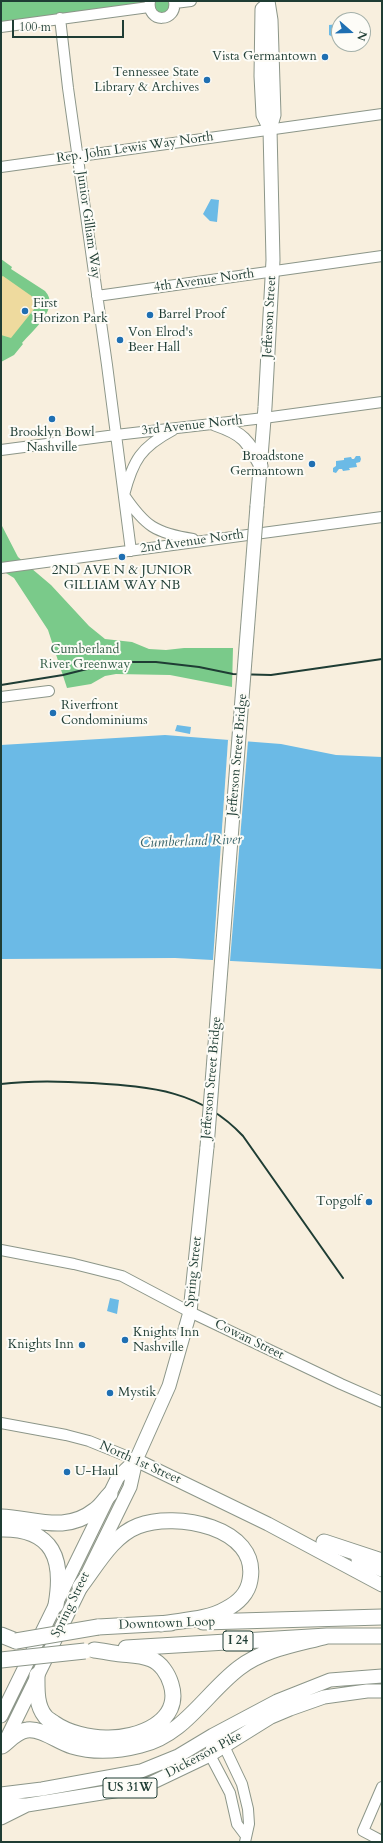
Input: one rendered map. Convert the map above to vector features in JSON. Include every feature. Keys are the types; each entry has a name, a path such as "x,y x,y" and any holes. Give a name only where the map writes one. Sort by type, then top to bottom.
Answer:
{"highway":[{"path":"1,1517 55,1525 66,1523 95,1511 110,1494"},
{"path":"80,1587 116,1540 138,1526 160,1521 200,1524 217,1529 239,1543 246,1552 251,1565 249,1589 240,1600 227,1609 209,1616 161,1624"},
{"path":"1,1529 28,1532 48,1544 57,1558 59,1586 56,1605"},
{"path":"324,1542 382,1561"},
{"name":"Downtown Loop","path":"1,1643 98,1627 382,1617"},
{"path":"1,1636 16,1641"},
{"path":"2,1748 19,1732 28,1729 36,1730 73,1746 80,1747 109,1751 142,1745 161,1738 183,1723 227,1678 257,1656 327,1636"},
{"name":"Downtown Loop","path":"1,1660 90,1650 327,1636 382,1636"},
{"path":"37,1675 38,1700 45,1717 66,1729 85,1735 106,1738 136,1733 152,1728 162,1721 174,1701 173,1690 169,1677 161,1666 152,1659 138,1655 90,1650"}],"main road":[{"name":"Jefferson Street","path":"258,506 273,231 270,129 274,115 274,70 271,20 268,2"},
{"path":"215,424 232,430 244,438 261,466"},
{"name":"Jefferson Street Bridge","path":"207,1147 258,506"},
{"name":"Spring Street","path":"2,1748 130,1487 136,1460 169,1386 190,1312 207,1147"},
{"name":"Spring Street","path":"1,1716 118,1477 136,1460"},
{"name":"North 1st Street","path":"136,1460 269,1525 382,1585"},
{"name":"North 1st Street","path":"269,1525 324,1542 382,1570"},
{"name":"Dickerson Pike","path":"4,1790 42,1789 141,1771 178,1756 212,1735 277,1701 330,1680 382,1676"},
{"name":"Dickerson Pike","path":"1,1818 27,1805 145,1786 210,1755 271,1717 324,1697 367,1691 382,1692"},
{"path":"1,1805 27,1805"}],"street":[{"path":"1,27 149,4 155,16 163,18 172,13 175,2 191,1"},
{"name":"Junior Gilliam Way","path":"60,18 131,551"},
{"name":"Rep. John Lewis Way North","path":"1,167 382,114"},
{"name":"4th Avenue North","path":"98,296 382,256"},
{"name":"3rd Avenue North","path":"1,450 382,402"},
{"path":"178,428 152,442 141,453 128,476 124,495 133,509 150,526 163,533 202,541"},
{"name":"2nd Avenue North","path":"1,568 382,517"},
{"path":"1,697 49,690"},
{"name":"Cowan Street","path":"1,1250 74,1264 122,1276 190,1312 382,1402"},
{"name":"North 1st Street","path":"1,1423 66,1435 89,1441 136,1460"},
{"path":"212,1735 224,1746 242,1784 248,1809 249,1824 245,1839"},
{"path":"212,1735 210,1755 225,1781 234,1807 237,1824 245,1839"},
{"path":"382,1787 363,1832 382,1840"}],"green space":[{"path":"1,1 191,1 175,3 169,16 150,10 1,27"},
{"name":"First Horizon Park","path":"1,259 12,267 11,269 45,291 49,298 50,305 38,326 22,343 23,344 14,355 1,362"},
{"name":"Cumberland River Greenway","path":"1,524 18,557 51,585 89,626 105,639 132,642 149,649 166,650 184,648 233,648 232,687 170,675 116,674 105,676 91,684 67,688 48,630 14,578 1,570"}],"sand":[{"path":"3,276 40,302 39,306 35,308 11,338 1,335 1,277"}],"water":[{"path":"329,25 331,25 331,36 329,35"},
{"path":"211,199 219,200 217,222 210,221 203,214"},
{"path":"356,456 360,456 361,459 360,462 356,463 357,467 349,468 350,470 343,471 342,469 339,469 336,473 333,472 333,468 336,466 336,461 351,457 354,459"},
{"path":"177,725 191,727 190,734 175,731"},
{"name":"Cumberland River","path":"165,735 281,744 336,755 382,757 382,969 175,958 1,959 1,745"},
{"path":"110,1298 119,1300 117,1314 107,1311"}],"pier":[{"path":"228,740 248,741 230,961 213,960"}],"railway":[{"path":"1,685 63,675 121,662 156,662 199,667 233,674 271,675 382,659"},
{"path":"1,1084 35,1081 58,1081 135,1086 174,1094 192,1100 210,1109 227,1121 243,1136 343,1278"}],"place":[{"name":"Vista Germantown","path":"325,57"},
{"name":"Tennessee State Library & Archives","path":"207,80"},
{"name":"First Horizon Park","path":"25,311"},
{"name":"Barrel Proof","path":"150,315"},
{"name":"Von Elrod's Beer Hall","path":"120,340"},
{"name":"Brooklyn Bowl Nashville","path":"52,419"},
{"name":"Broadstone Germantown","path":"312,464"},
{"name":"2ND AVE N & JUNIOR GILLIAM WAY NB","path":"122,557"},
{"name":"Riverfront Condominiums","path":"53,713"},
{"name":"Topgolf","path":"369,1202"},
{"name":"Knights Inn Nashville","path":"125,1340"},
{"name":"Knights Inn","path":"82,1345"},
{"name":"Mystik","path":"110,1393"},
{"name":"U-Haul","path":"67,1472"}]}
